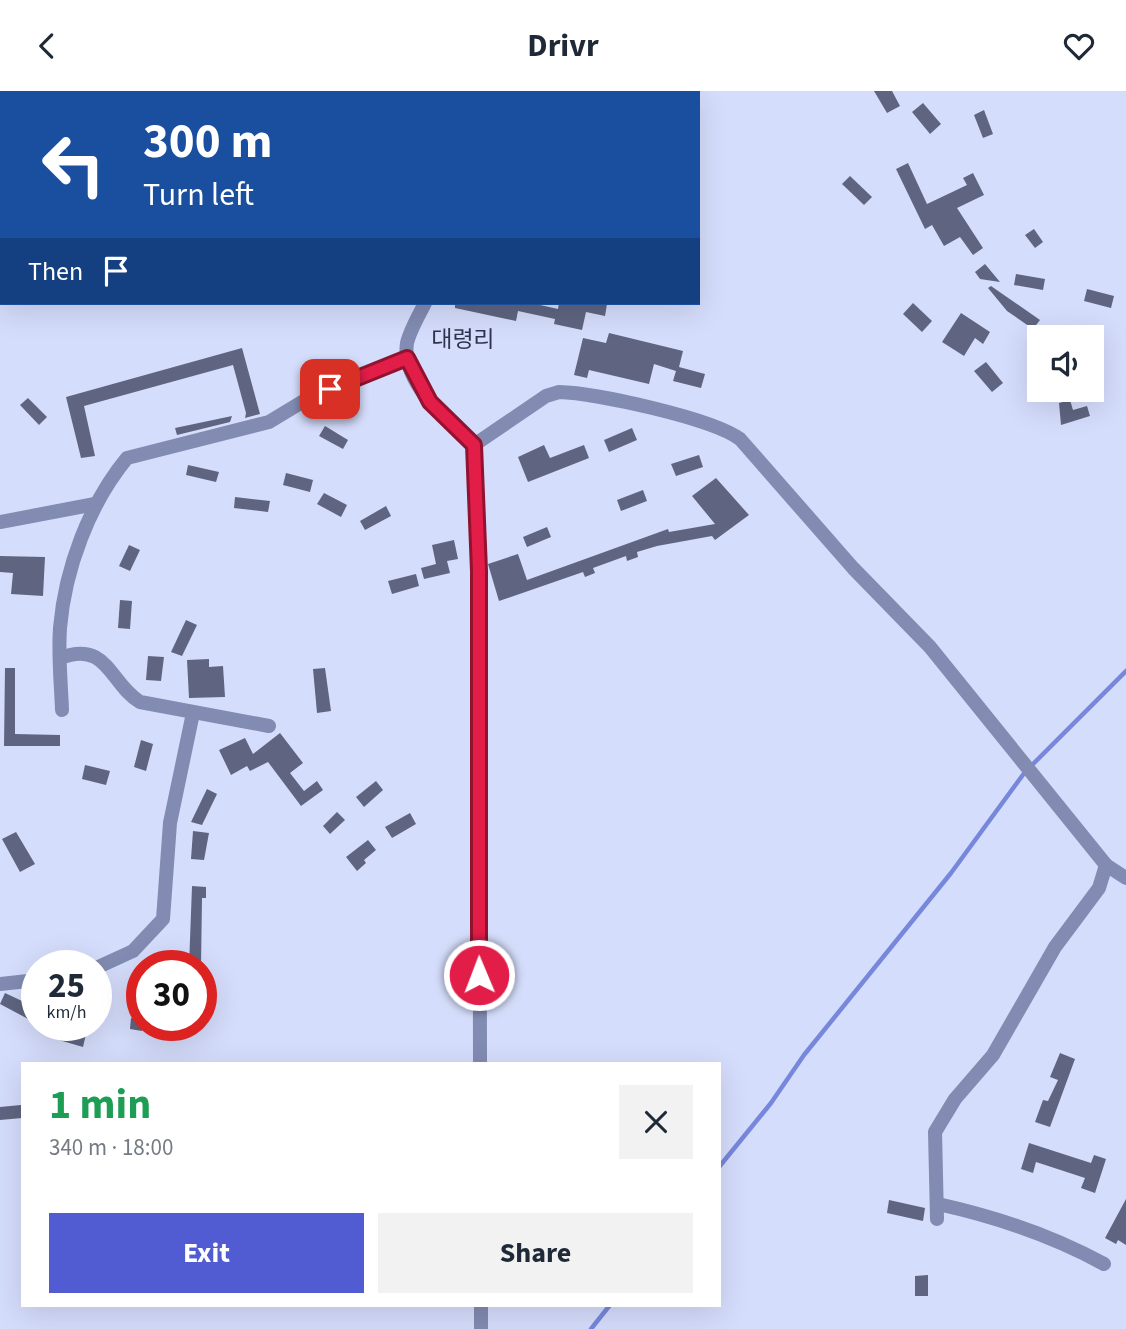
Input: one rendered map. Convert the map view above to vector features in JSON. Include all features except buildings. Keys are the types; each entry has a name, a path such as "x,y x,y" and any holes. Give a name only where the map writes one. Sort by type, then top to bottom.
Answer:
{"street":[{"path":"424,305 407,341 407,358 430,402 474,445 479,571 480,1062"},
{"path":"62,710 60,630 65,596 95,504 127,458 269,422 312,396 407,358"},
{"path":"474,445 545,396 559,392 671,414 728,431 740,439 853,568 930,647 1106,865 1126,879"},
{"path":"0,522 95,504"},
{"path":"60,658 79,654 103,661 131,697 139,702 269,726"},
{"path":"112,961 133,951 163,919 170,823 193,713"},
{"path":"1104,1264 1061,1241 1017,1224 937,1212 938,1170 934,1146 939,1124 955,1099 993,1055 1055,947 1099,888 1106,865"},
{"path":"0,985 21,982"},
{"path":"481,1307 481,1329"}],"waterway":[{"path":"1033,764 1126,671"},
{"path":"721,1165 771,1103 804,1055 951,873 1025,772"},
{"path":"591,1329 608,1307"}],"district":[{"name":"대령리","path":"463,339"}],"route":[{"path":"330,389 407,358 413,375 430,402 474,445 479,571 479,975"}]}
